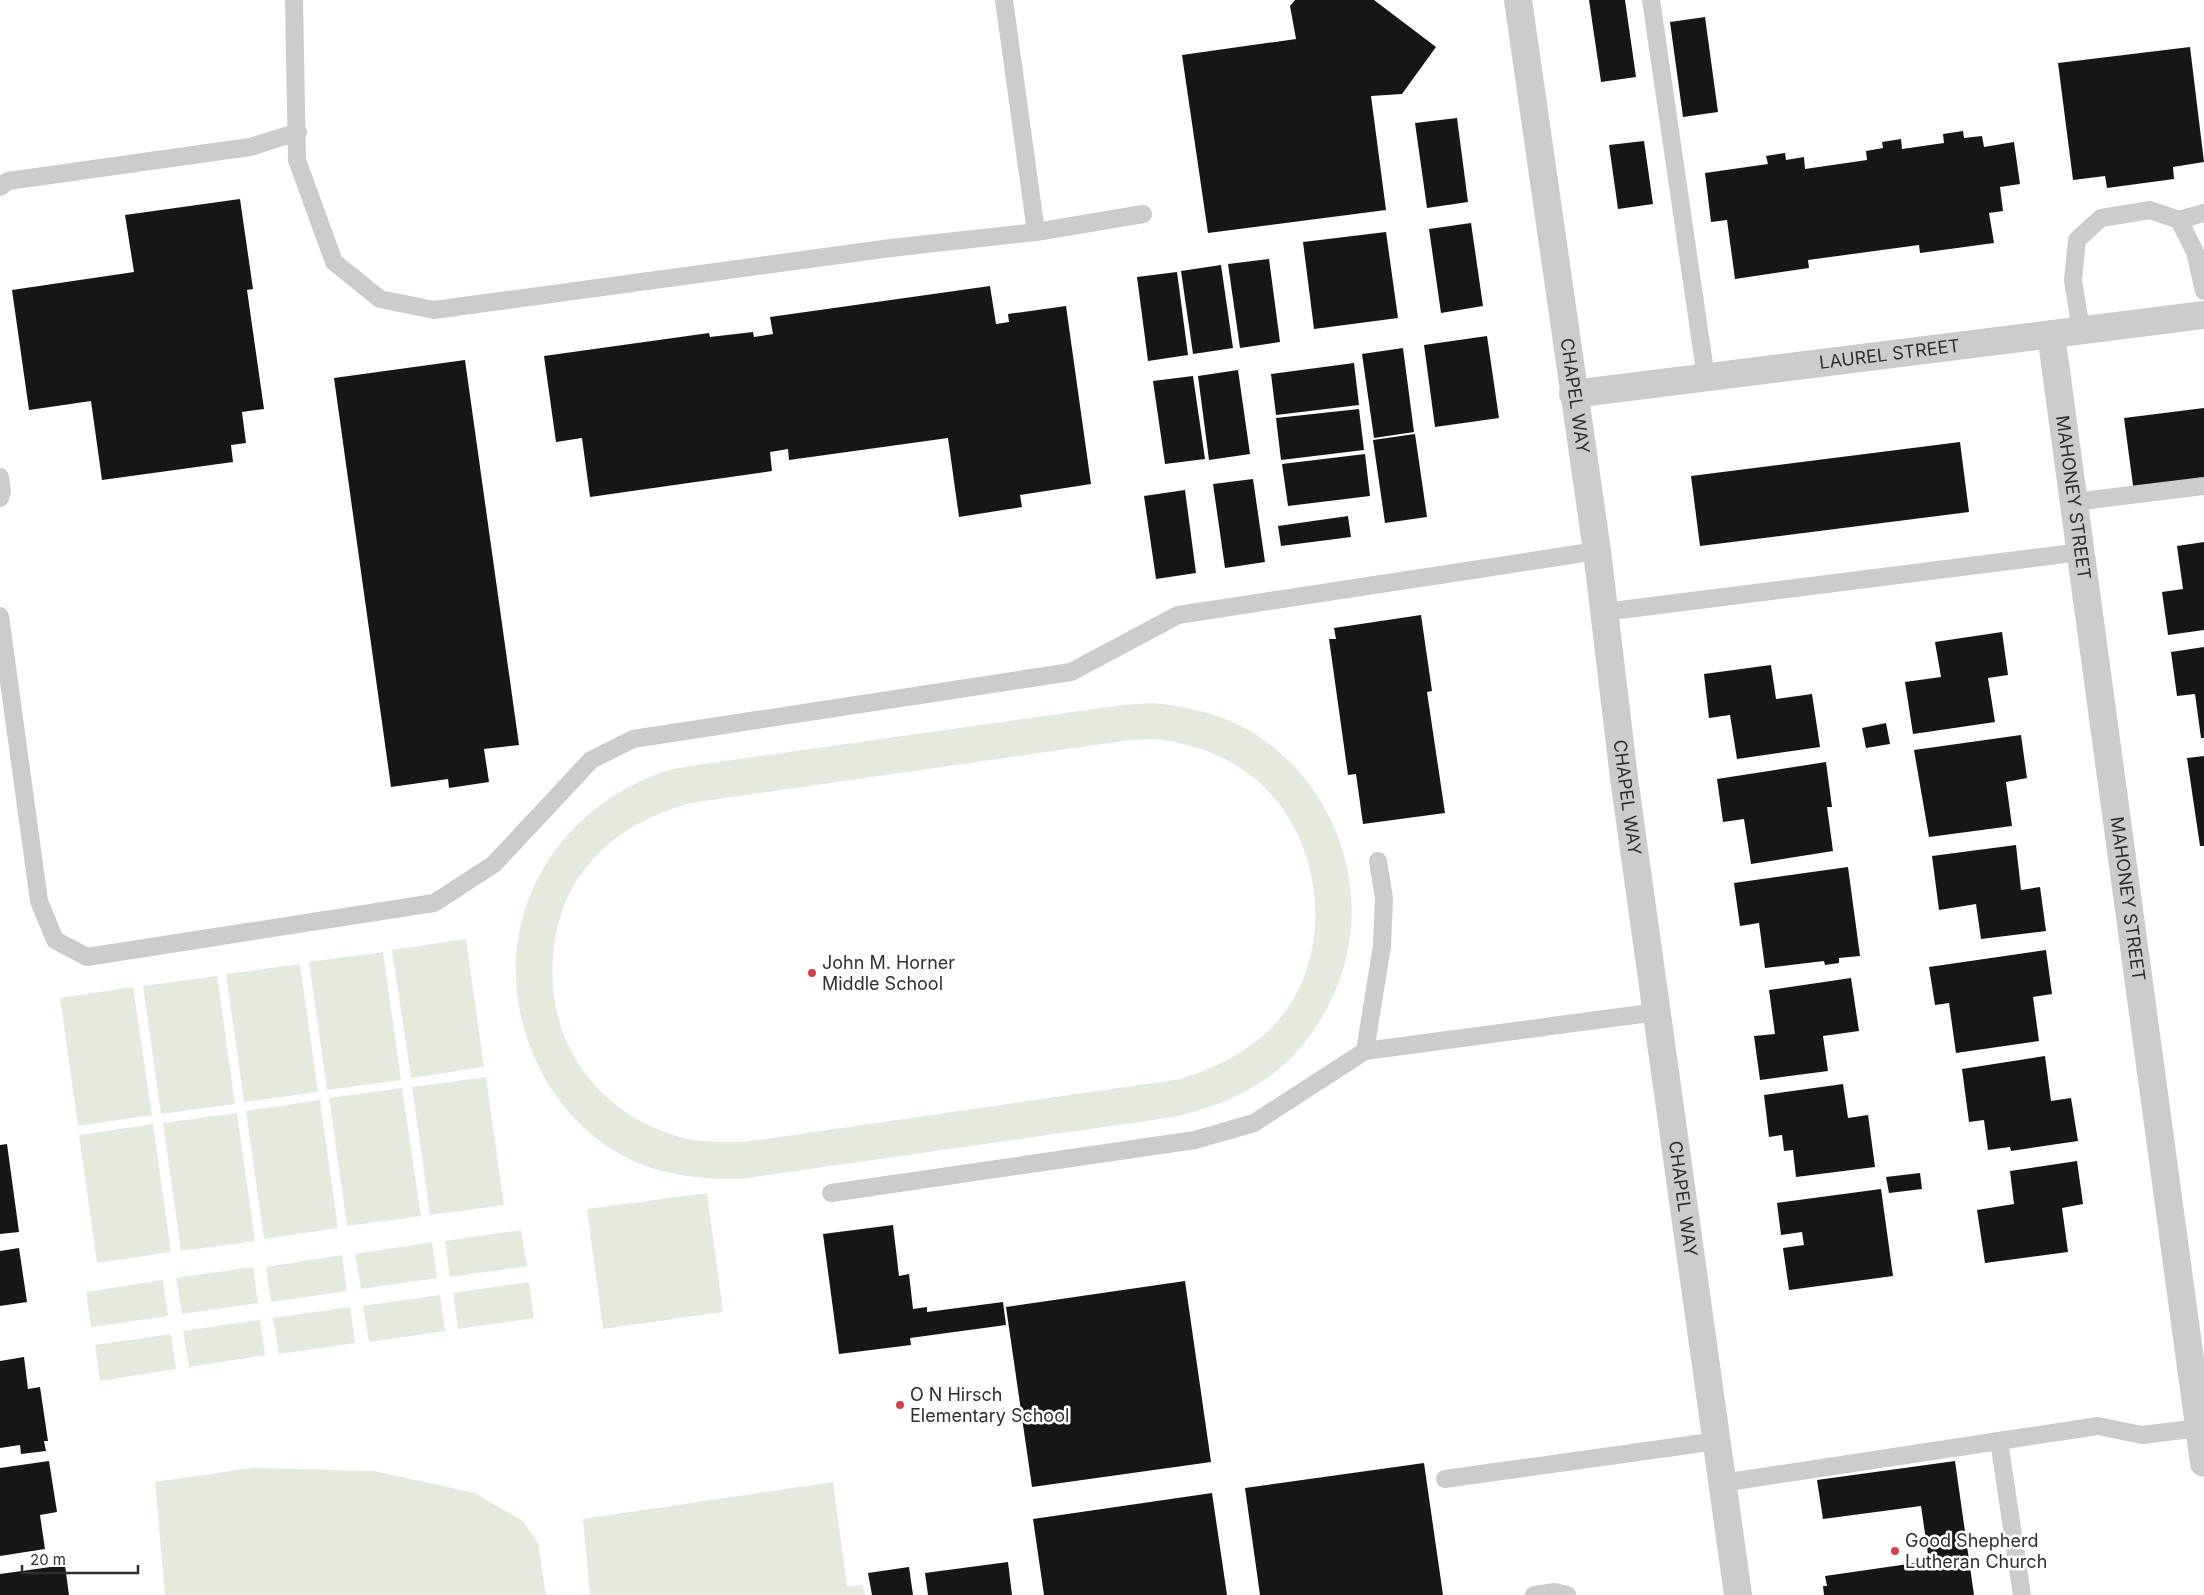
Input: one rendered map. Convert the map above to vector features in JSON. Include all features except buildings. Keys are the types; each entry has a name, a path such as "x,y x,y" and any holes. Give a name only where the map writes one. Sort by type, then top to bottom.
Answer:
{"street":[{"name":"CHAPEL WAY","path":"1518,0 1596,552 1657,1012 1738,1595"},
{"name":"LAUREL STREET","path":"1573,394 2204,315"},
{"name":"MAHONEY STREET","path":"2051,334 2202,1448"}],"lane":[{"path":"294,0 298,160 334,262 380,299 434,310 891,248 1036,232 1144,214"},
{"path":"1651,0 1706,378"},
{"path":"1005,4 1036,232"},
{"path":"0,187 8,181 250,147 298,132"},
{"path":"2081,330 2073,280 2077,240 2101,218 2150,210 2179,220 2204,213"},
{"path":"2179,220 2195,252 2204,290"},
{"path":"0,477 2,492 0,498"},
{"path":"2074,502 2204,486"},
{"path":"0,616 39,901 56,940 87,958 434,903 494,864 592,760 633,739 1071,672 1178,615 1596,552"},
{"path":"1604,612 2081,552"},
{"path":"1365,1051 1382,946 1384,898 1378,860"},
{"path":"831,1193 1196,1140 1254,1123 1365,1051 1657,1012"},
{"path":"1722,1483 2098,1426 2202,1448"},
{"path":"1445,1479 1716,1441"},
{"path":"1999,1441 2022,1595"},
{"path":"1534,1595 1555,1592 1567,1595"}],"shaded area":[{"path":"1153,703 1176,706 1209,713 1241,726 1274,748 1302,776 1324,808 1340,843 1349,881 1352,919 1346,958 1333,996 1313,1032 1286,1063 1264,1080 1243,1093 1220,1103 1174,1117 740,1179 669,1173 629,1159 614,1151 587,1130 563,1106 553,1092 537,1063 521,1018 516,973 520,930 533,889 554,852 584,819 620,792 663,772 680,768 1122,705","holes":["1155,739 1171,741 1216,755 1243,770 1267,790 1288,816 1303,846 1312,878 1315,912 1313,945 1304,978 1288,1007 1266,1033 1225,1061 1180,1079 744,1142 720,1142 680,1137 650,1126 624,1111 601,1092 582,1070 568,1044 558,1017 553,987 553,955 560,916 572,888 588,865 613,841 641,822 690,803 1130,740"]},
{"path":"466,939 484,1067 411,1078 392,950"},
{"path":"383,952 401,1080 327,1090 309,962"},
{"path":"300,964 318,1092 244,1102 226,974"},
{"path":"217,976 235,1104 161,1114 143,986"},
{"path":"133,987 152,1115 78,1126 60,998"},
{"path":"486,1077 504,1205 430,1215 412,1087"},
{"path":"402,1088 421,1216 347,1226 329,1098"},
{"path":"320,1100 338,1228 264,1239 246,1111"},
{"path":"237,1113 255,1241 181,1251 163,1123"},
{"path":"153,1124 171,1252 97,1263 79,1135"},
{"path":"707,1193 723,1312 603,1329 587,1209"},
{"path":"521,1230 527,1266 450,1277 445,1241"},
{"path":"432,1242 437,1278 361,1289 355,1254"},
{"path":"342,1255 347,1291 271,1302 266,1267"},
{"path":"253,1267 258,1303 182,1314 176,1278"},
{"path":"163,1280 168,1316 91,1327 86,1292"},
{"path":"529,1282 534,1318 458,1329 453,1293"},
{"path":"440,1295 445,1331 369,1342 363,1306"},
{"path":"350,1307 355,1343 279,1354 273,1318"},
{"path":"260,1320 265,1355 189,1367 183,1331"},
{"path":"171,1334 176,1369 100,1381 95,1345"},
{"path":"252,1468 374,1471 475,1493 523,1521 538,1543 546,1595 165,1595 155,1482"},
{"path":"833,1482 847,1586 863,1585 865,1595 590,1595 583,1519"}],"place":[{"name":"John M. Horner Middle School","path":"812,973"},
{"name":"O N Hirsch Elementary School","path":"900,1405"},
{"name":"Good Shepherd Lutheran Church","path":"1895,1551"}]}
